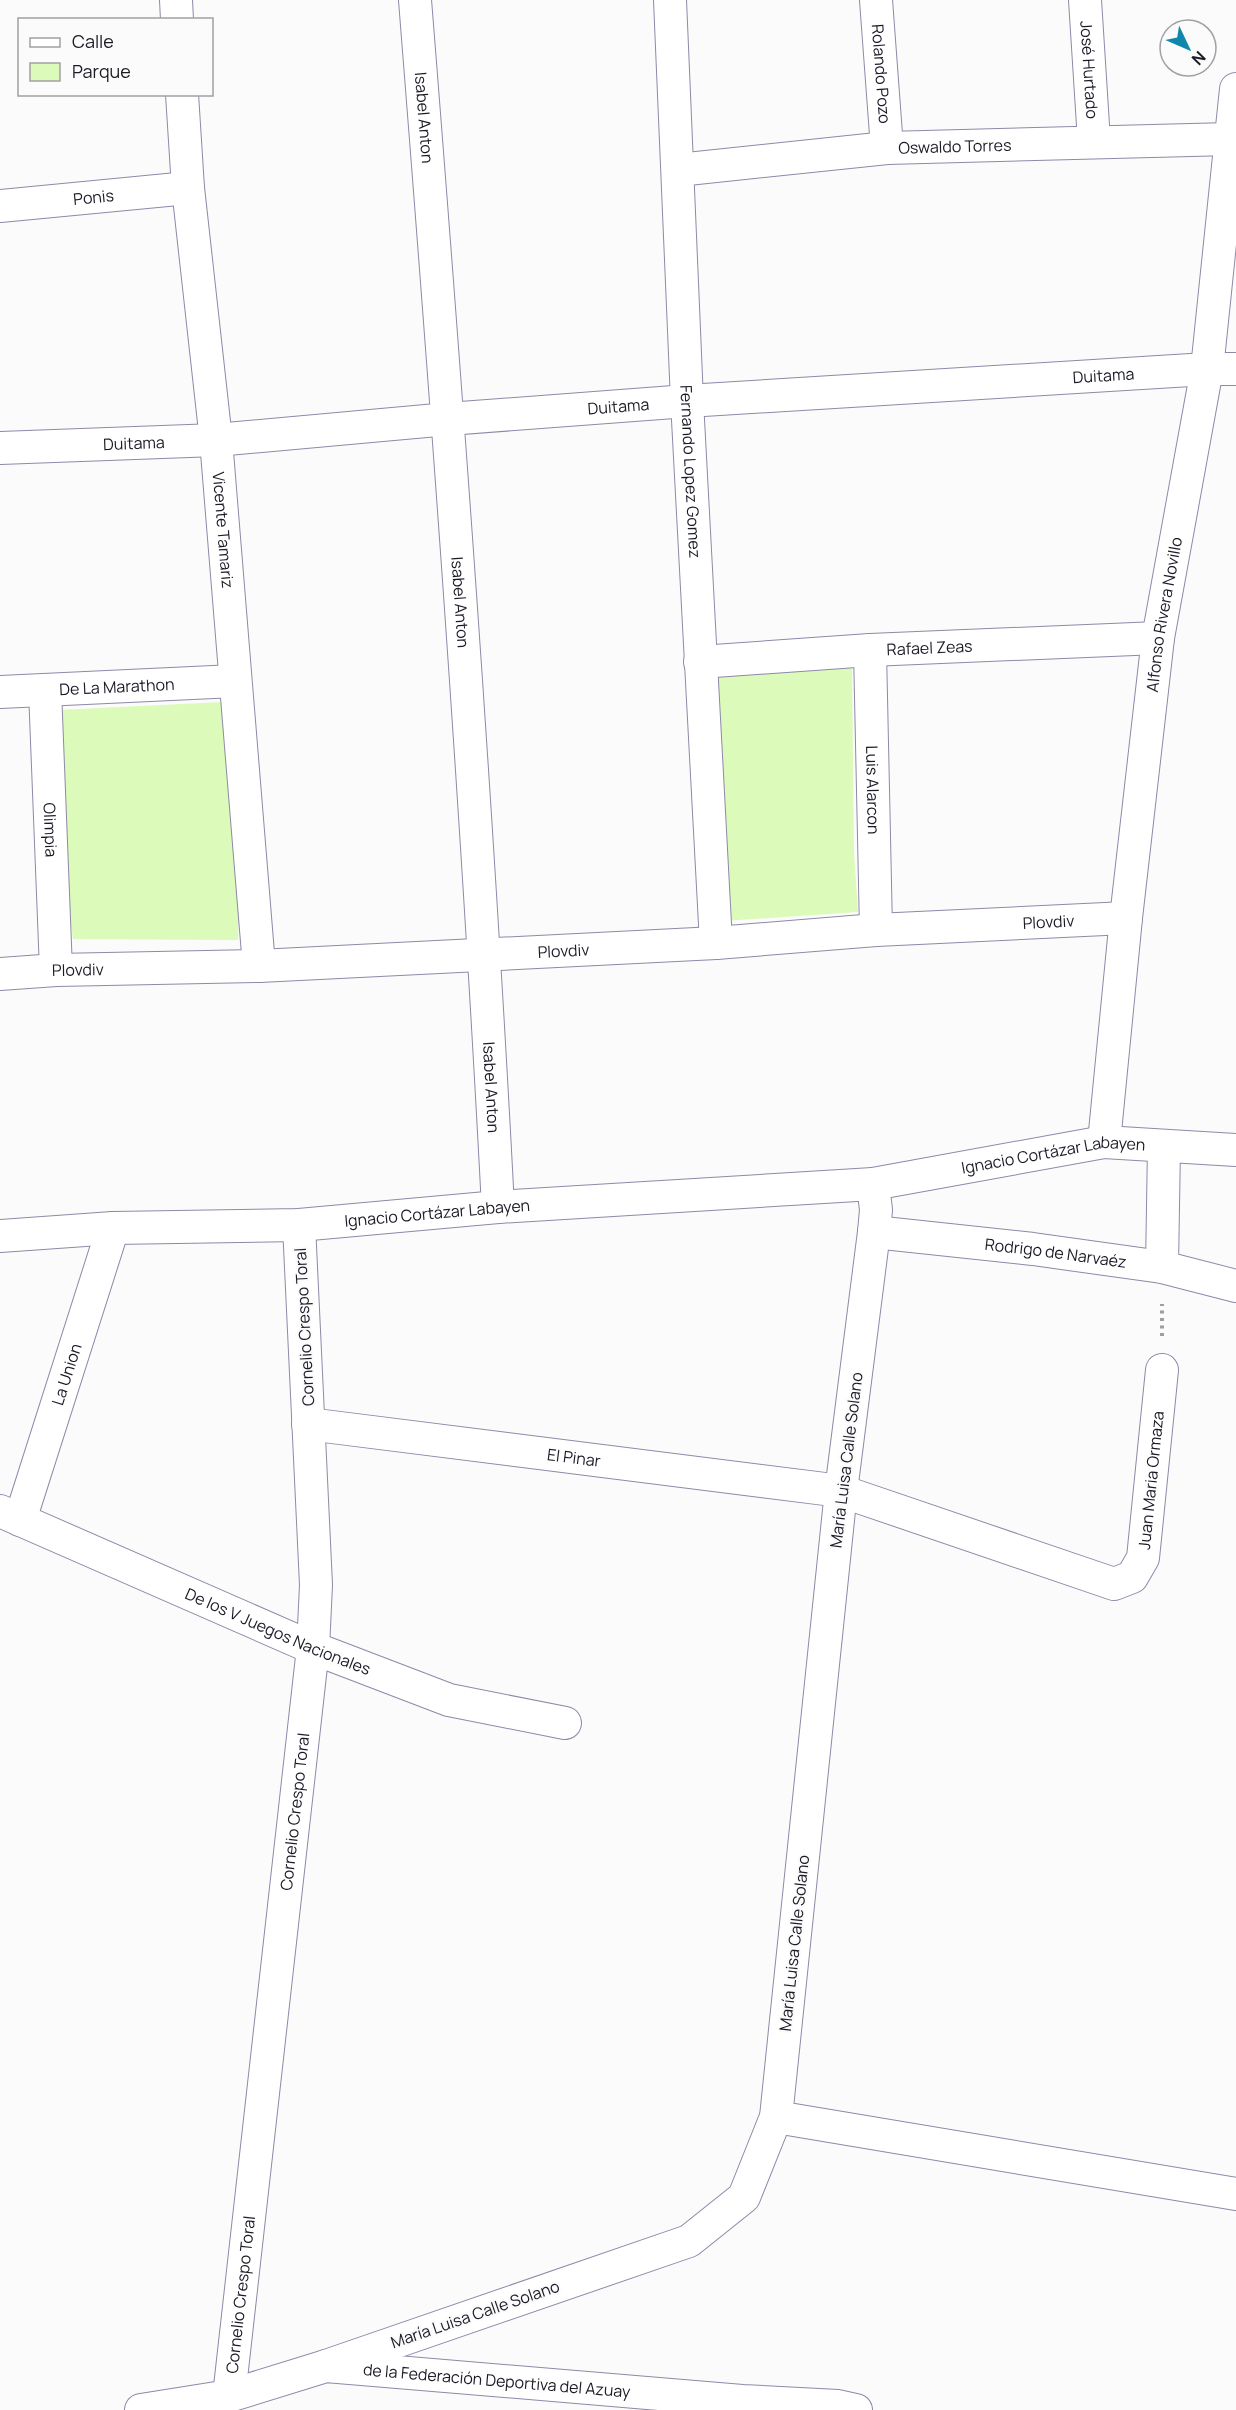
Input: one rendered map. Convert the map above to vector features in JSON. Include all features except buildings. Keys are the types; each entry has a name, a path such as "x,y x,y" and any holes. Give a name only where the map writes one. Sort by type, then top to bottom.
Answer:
{"street":[{"path":"176,0 177,18"},
{"name":"Isabel Anton","path":"415,0 448,419 484,954 498,1207"},
{"name":"Fernando Lopez Gomez","path":"670,0 687,401 716,944"},
{"name":"Rolando Pozo","path":"876,0 887,148"},
{"name":"José Hurtado","path":"1085,0 1094,141"},
{"name":"Alfonso Rivera Novillo","path":"1104,1143 1126,918 1158,638 1222,369 1230,139 1236,89"},
{"name":"Vicente Tamariz","path":"182,96 188,188 216,440 259,966"},
{"name":"Oswaldo Torres","path":"678,170 887,148 1230,139"},
{"name":"Ponis","path":"0,206 188,188"},
{"name":"Duitama","path":"0,448 216,440 687,401 1222,369"},
{"name":"Rafael Zeas","path":"700,662 870,650 1158,638"},
{"name":"Luis Alarcon","path":"870,650 876,930"},
{"name":"De La Marathon","path":"0,692 235,681"},
{"name":"Olimpia","path":"45,690 56,970"},
{"name":"Plovdiv","path":"0,974 56,970 259,966 716,944 876,930 1126,918"},
{"name":"Ignacio Cortázar Labayen","path":"0,1236 113,1228 298,1226 498,1207 873,1184 1104,1143 1236,1150"},
{"path":"1162,1267 1164,1146"},
{"path":"873,1184 876,1210 874,1232"},
{"name":"Cornelio Crespo Toral","path":"229,2396 313,1648 315,1585 298,1226"},
{"name":"La Union","path":"10,1515 113,1228"},
{"name":"Rodrigo de Narvaéz","path":"874,1232 1162,1267 1236,1286"},
{"name":"María Luisa Calle Solano","path":"326,2366 689,2241 744,2197 776,2117 841,1491 874,1232"},
{"name":"Juan Maria Ormaza","path":"841,1491 1114,1584 1132,1577 1143,1558 1162,1370"},
{"name":"El Pinar","path":"308,1424 841,1491"},
{"name":"De los V Juegos Nacionales","path":"10,1515 313,1648 449,1700 565,1723"},
{"path":"776,2117 1236,2194"},
{"name":"de la Federación Deportiva del Azuay","path":"141,2410 229,2396 326,2366 742,2401 838,2406 856,2410"}],"path":[{"path":"1162,1267 1162,1370"}],"green space":[{"path":"852,667 854,853 858,912 724,921 706,675"},
{"path":"223,702 239,870 238,940 73,939 64,876 58,710"}]}
